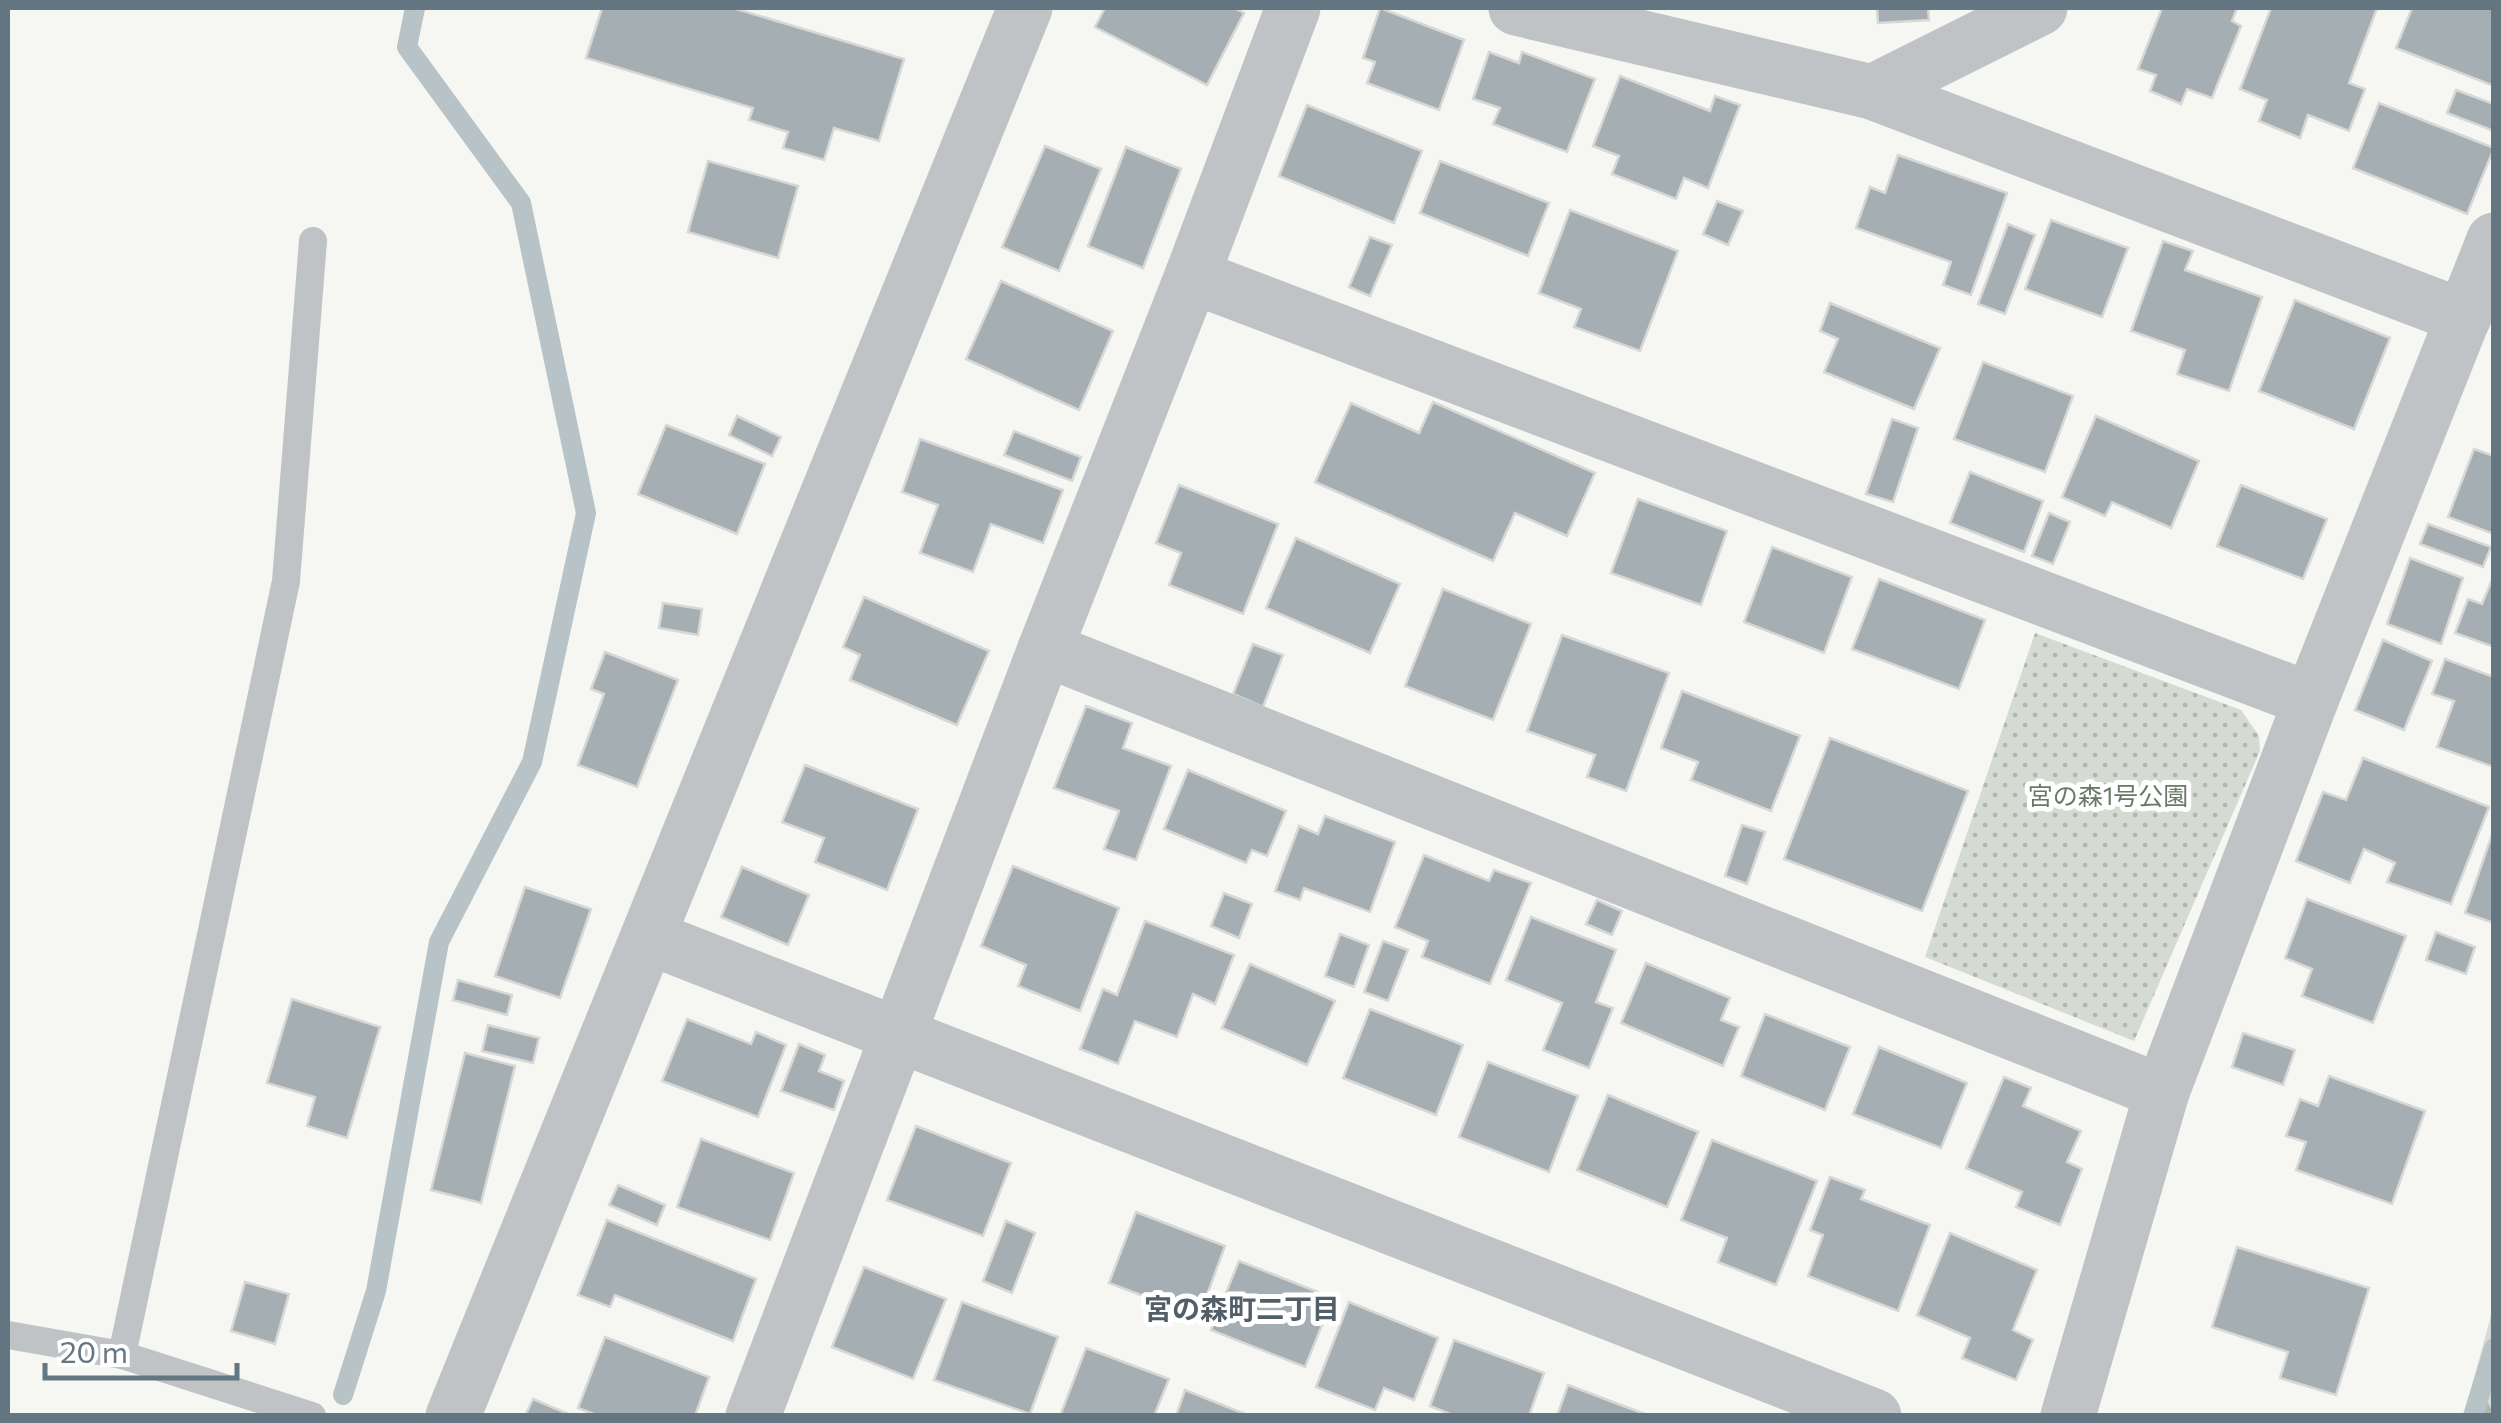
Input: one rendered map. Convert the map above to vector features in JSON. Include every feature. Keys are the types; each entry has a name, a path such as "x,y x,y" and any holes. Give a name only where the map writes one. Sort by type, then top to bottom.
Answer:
{"street":[{"path":"453,1416 1025,8"},
{"path":"753,1416 1293,8"},
{"path":"1516,8 1582,15 1872,92 2464,316"},
{"path":"1872,92 2040,8"},
{"path":"2068,1416 2162,1092 2311,700 2494,240"},
{"path":"1192,276 2311,700"},
{"path":"1045,649 2162,1092"},
{"path":"648,938 1874,1416"}],"lane":[{"path":"122,1355 286,581 313,241"},
{"path":"8,1335 122,1355 312,1416"}],"green space":[{"name":"宮の森1号公園","path":"2035,633 2241,710 2259,736 2260,751 2134,1041 1925,957"},
{"path":"2493,1308 2493,1415 2464,1415"}],"building":[{"path":"602,8 733,8 904,59 879,141 834,128 824,160 783,148 788,132 749,120 753,108 586,58"},
{"path":"1105,8 1234,8 1244,13 1207,85 1095,27"},
{"path":"1380,8 1464,40 1439,110 1367,83 1375,62 1363,58"},
{"path":"1877,8 1928,8 1929,20 1878,23"},
{"path":"2162,8 2237,8 2232,21 2241,26 2212,98 2187,89 2181,104 2150,91 2156,75 2138,69"},
{"path":"2271,8 2377,8 2349,83 2365,89 2349,131 2308,115 2300,138 2259,121 2267,100 2240,89"},
{"path":"2412,8 2494,8 2494,86 2396,48"},
{"path":"1489,52 1519,63 1522,52 1595,79 1567,152 1493,124 1500,108 1473,99"},
{"path":"1620,76 1710,111 1715,96 1740,105 1708,188 1684,178 1676,199 1612,174 1619,156 1593,146"},
{"path":"2456,90 2494,104 2494,131 2447,113"},
{"path":"2379,103 2494,148 2467,214 2353,168"},
{"path":"1307,105 1422,151 1394,223 1279,176"},
{"path":"1045,146 1101,169 1059,271 1002,247"},
{"path":"1126,147 1181,169 1143,268 1088,246"},
{"path":"1898,155 2007,193 1971,295 1943,285 1951,262 1856,228 1870,187 1885,193"},
{"path":"708,161 798,186 778,258 688,232"},
{"path":"1440,161 1549,203 1528,256 1420,213"},
{"path":"1717,201 1743,211 1728,245 1703,234"},
{"path":"1570,210 1678,251 1640,351 1574,327 1581,309 1539,293"},
{"path":"2051,220 2128,248 2102,317 2025,289"},
{"path":"2008,224 2035,235 2005,314 1978,304"},
{"path":"1370,237 1392,245 1370,296 1349,287"},
{"path":"2163,241 2193,251 2185,270 2262,297 2229,391 2177,374 2185,350 2131,331"},
{"path":"1001,281 1113,331 1079,410 966,359"},
{"path":"2295,300 2390,338 2354,429 2259,391"},
{"path":"1830,303 1940,348 1914,409 1824,372 1838,339 1820,331"},
{"path":"1983,362 2073,396 2045,472 1954,439"},
{"path":"1433,402 1595,473 1567,536 1515,513 1493,561 1315,482 1351,403 1419,433"},
{"path":"737,416 781,437 772,456 729,435"},
{"path":"2096,416 2199,461 2171,528 2112,502 2105,516 2062,497"},
{"path":"1892,419 1918,428 1893,502 1866,494"},
{"path":"666,425 765,464 737,534 638,494"},
{"path":"1014,431 1081,457 1072,481 1004,455"},
{"path":"920,439 1063,490 1043,543 991,524 973,572 920,553 938,505 902,492"},
{"path":"2474,449 2494,456 2494,534 2448,517"},
{"path":"1970,472 2043,501 2024,552 1950,523"},
{"path":"1179,485 1278,524 1243,614 1169,585 1181,553 1156,543"},
{"path":"2241,485 2327,519 2303,579 2217,546"},
{"path":"1638,499 1727,531 1701,605 1611,573"},
{"path":"2049,513 2070,522 2053,564 2032,556"},
{"path":"2428,524 2491,547 2483,567 2420,544"},
{"path":"1296,538 1400,584 1370,653 1266,608"},
{"path":"1772,547 1852,577 1824,653 1744,622"},
{"path":"2410,558 2463,578 2441,644 2387,624"},
{"path":"2494,575 2494,647 2455,633 2468,599 2482,604"},
{"path":"1879,579 1985,620 1959,689 1852,649"},
{"path":"1443,589 1531,624 1493,720 1405,686"},
{"path":"864,597 989,651 957,725 850,680 860,655 843,647"},
{"path":"663,603 702,609 698,635 659,628"},
{"path":"1562,635 1669,673 1626,791 1587,777 1595,755 1527,731"},
{"path":"2383,640 2432,661 2404,730 2355,710"},
{"path":"1253,644 1283,655 1263,707 1233,694"},
{"path":"605,652 678,680 637,787 578,765 604,694 591,689"},
{"path":"2445,659 2494,677 2494,767 2437,747 2454,701 2432,694"},
{"path":"1682,691 1800,736 1771,811 1691,780 1698,762 1661,748"},
{"path":"1086,706 1132,723 1123,748 1171,766 1136,860 1104,849 1119,811 1054,788"},
{"path":"1830,738 1968,791 1922,911 1784,859"},
{"path":"2363,758 2489,807 2451,904 2387,882 2395,863 2364,849 2350,883 2296,861 2323,792 2346,800"},
{"path":"805,765 918,809 887,890 815,862 824,838 782,822"},
{"path":"1188,770 1286,811 1267,856 1252,850 1246,863 1164,829"},
{"path":"1325,816 1395,842 1370,912 1304,888 1300,900 1275,891 1299,826 1318,834"},
{"path":"1742,825 1765,832 1747,884 1725,876"},
{"path":"2494,829 2494,923 2465,913"},
{"path":"1424,855 1489,881 1494,870 1531,883 1490,984 1422,957 1428,941 1395,927"},
{"path":"1013,866 1119,908 1080,1011 1018,986 1026,965 981,946"},
{"path":"742,867 809,895 788,945 721,917"},
{"path":"525,887 591,909 560,998 495,976"},
{"path":"1224,893 1252,904 1239,938 1211,926"},
{"path":"2307,899 2406,936 2373,1023 2302,996 2312,969 2285,958"},
{"path":"1597,900 1622,911 1612,935 1586,924"},
{"path":"1531,917 1616,950 1596,1002 1613,1008 1589,1068 1543,1050 1562,1003 1506,980"},
{"path":"1145,921 1234,955 1215,1004 1193,994 1177,1037 1135,1021 1118,1064 1080,1049 1103,989 1117,995"},
{"path":"2436,932 2475,947 2466,974 2426,960"},
{"path":"1340,934 1369,945 1354,987 1325,976"},
{"path":"1383,941 1408,950 1388,1001 1364,992"},
{"path":"1646,963 1730,998 1721,1020 1739,1027 1723,1066 1621,1023"},
{"path":"1250,964 1335,1001 1307,1065 1222,1028"},
{"path":"458,980 512,995 507,1015 453,1000"},
{"path":"292,999 380,1027 347,1138 307,1126 315,1097 267,1083"},
{"path":"1370,1009 1463,1045 1436,1115 1343,1078"},
{"path":"1765,1014 1850,1047 1825,1110 1741,1076"},
{"path":"687,1019 751,1044 756,1032 786,1045 758,1117 662,1081"},
{"path":"488,1025 539,1038 533,1063 482,1051"},
{"path":"2243,1033 2295,1050 2283,1085 2232,1067"},
{"path":"799,1044 825,1055 819,1071 844,1081 834,1110 781,1091"},
{"path":"1879,1047 1967,1083 1941,1148 1853,1114"},
{"path":"465,1053 515,1066 481,1203 431,1190"},
{"path":"1488,1062 1578,1096 1549,1172 1459,1137"},
{"path":"2329,1076 2425,1111 2392,1204 2296,1170 2306,1142 2286,1136 2300,1099 2318,1106"},
{"path":"2004,1077 2031,1088 2023,1106 2081,1131 2067,1162 2082,1169 2060,1225 2016,1207 2022,1192 1966,1168"},
{"path":"1608,1095 1698,1132 1667,1207 1577,1170"},
{"path":"916,1126 1011,1163 983,1236 887,1200"},
{"path":"701,1139 794,1173 770,1240 677,1207"},
{"path":"1712,1140 1817,1181 1776,1285 1718,1262 1727,1238 1681,1220"},
{"path":"1830,1177 1865,1190 1861,1199 1930,1225 1898,1311 1808,1276 1823,1235 1810,1230"},
{"path":"618,1185 665,1205 657,1225 609,1205"},
{"path":"1136,1212 1225,1246 1199,1317 1109,1283"},
{"path":"607,1220 756,1279 733,1341 615,1295 610,1307 578,1295"},
{"path":"1006,1221 1035,1233 1012,1293 983,1281"},
{"path":"1950,1233 2037,1270 2013,1330 2033,1340 2016,1380 1962,1358 1970,1338 1917,1315"},
{"path":"2237,1247 2369,1288 2336,1395 2280,1378 2288,1352 2212,1327"},
{"path":"1239,1261 1333,1298 1305,1367 1211,1330"},
{"path":"864,1267 946,1299 913,1379 832,1347"},
{"path":"245,1282 289,1294 275,1344 231,1331"},
{"path":"962,1302 1058,1337 1030,1414 934,1380"},
{"path":"1349,1302 1438,1338 1414,1400 1384,1388 1375,1410 1316,1387"},
{"path":"605,1337 709,1377 695,1416 599,1416 578,1408"},
{"path":"1454,1340 1544,1373 1529,1416 1455,1416 1430,1406"},
{"path":"1086,1348 1169,1379 1154,1416 1060,1416"},
{"path":"1568,1385 1650,1416 1557,1416"},
{"path":"1185,1390 1250,1416 1176,1416"},
{"path":"533,1399 573,1416 525,1416"}],"waterway":[{"path":"343,1395 376,1291 439,942 532,762 586,513 521,203 407,47 415,8"},
{"path":"2473,1416 2494,1348"}],"district":[{"name":"宮の森町二丁目","path":"1242,1308"}]}
